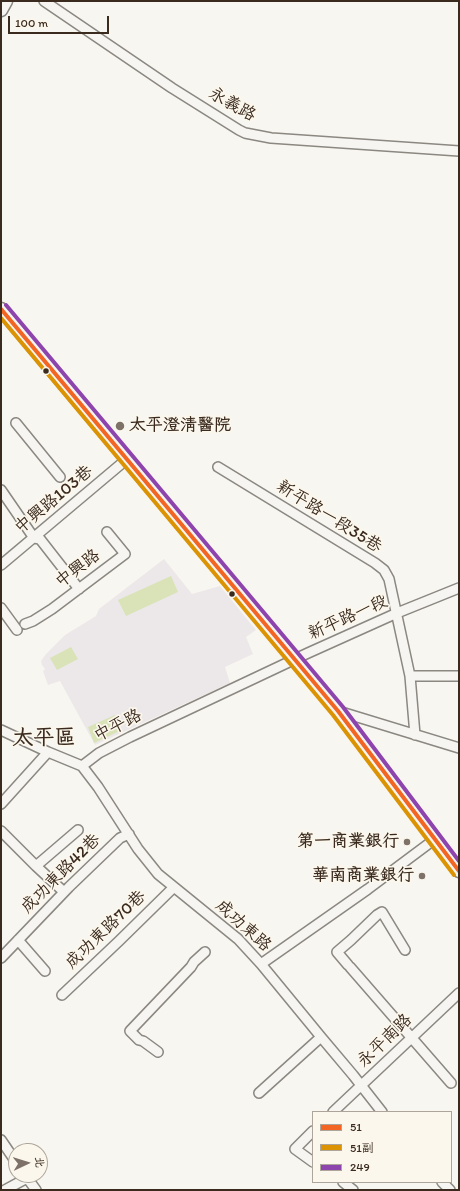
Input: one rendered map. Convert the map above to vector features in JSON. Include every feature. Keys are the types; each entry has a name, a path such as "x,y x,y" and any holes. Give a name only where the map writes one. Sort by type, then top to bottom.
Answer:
{"main road":[{"path":"1,10 6,1"},
{"path":"3,316 127,459 338,711 459,871"}],"street":[{"name":"永義路","path":"44,1 192,101 246,133 271,138 459,151"},
{"path":"16,423 60,477"},
{"name":"中興路103巷","path":"1,565 127,459"},
{"name":"新平路一段35巷","path":"218,467 375,563 384,570 389,579 410,676 415,735"},
{"path":"1,490 34,538 40,539 79,589"},
{"name":"中興路","path":"25,624 33,621 52,609 125,554 107,532"},
{"name":"新平路一段","path":"251,681 295,659 459,588"},
{"path":"1,608 17,630"},
{"path":"410,676 459,676"},
{"name":"中平路","path":"82,766 99,753 130,737 251,681"},
{"path":"338,711 459,748"},
{"path":"1,730 82,766"},
{"path":"1,804 48,752"},
{"name":"成功東路","path":"82,766 158,874 173,888 238,939 262,964 381,1111"},
{"path":"36,866 78,830"},
{"path":"1,831 64,892"},
{"name":"成功東路42巷","path":"1,958 64,892 120,838 129,834"},
{"path":"262,964 368,889 435,839"},
{"name":"成功東路70巷","path":"62,995 173,888"},
{"path":"405,950 382,912 377,914 337,952 451,1083"},
{"path":"18,940 45,971"},
{"path":"158,1052 143,1041 139,1040 130,1031 205,952"},
{"name":"永平南路","path":"334,1111 411,1038 458,997"},
{"path":"259,1093 321,1037"},
{"path":"312,1132 295,1149 312,1161"},
{"path":"1,1140 8,1150"},
{"path":"5,1190 16,1183"}],"shaded area":[{"path":"164,559 192,594 220,586 256,630 246,637 253,654 225,667 230,683 95,745 60,681 48,685 43,671 45,669 41,661 65,635 96,616 99,609"}],"green space":[{"path":"171,576 178,592 126,616 118,600"},
{"path":"71,647 78,659 57,670 50,658"},
{"path":"115,715 122,730 94,743 88,727"}],"transit line":[{"name":"249","path":"6,305 343,707 459,861"},
{"name":"51","path":"1,309 338,711 459,871"},
{"name":"51副","path":"1,318 333,715 454,875"}],"place":[{"name":"太平澄清醫院","path":"120,426"},
{"name":"第一商業銀行","path":"407,842"},
{"name":"華南商業銀行","path":"422,876"}],"district":[{"name":"太平區","path":"44,739"}]}
